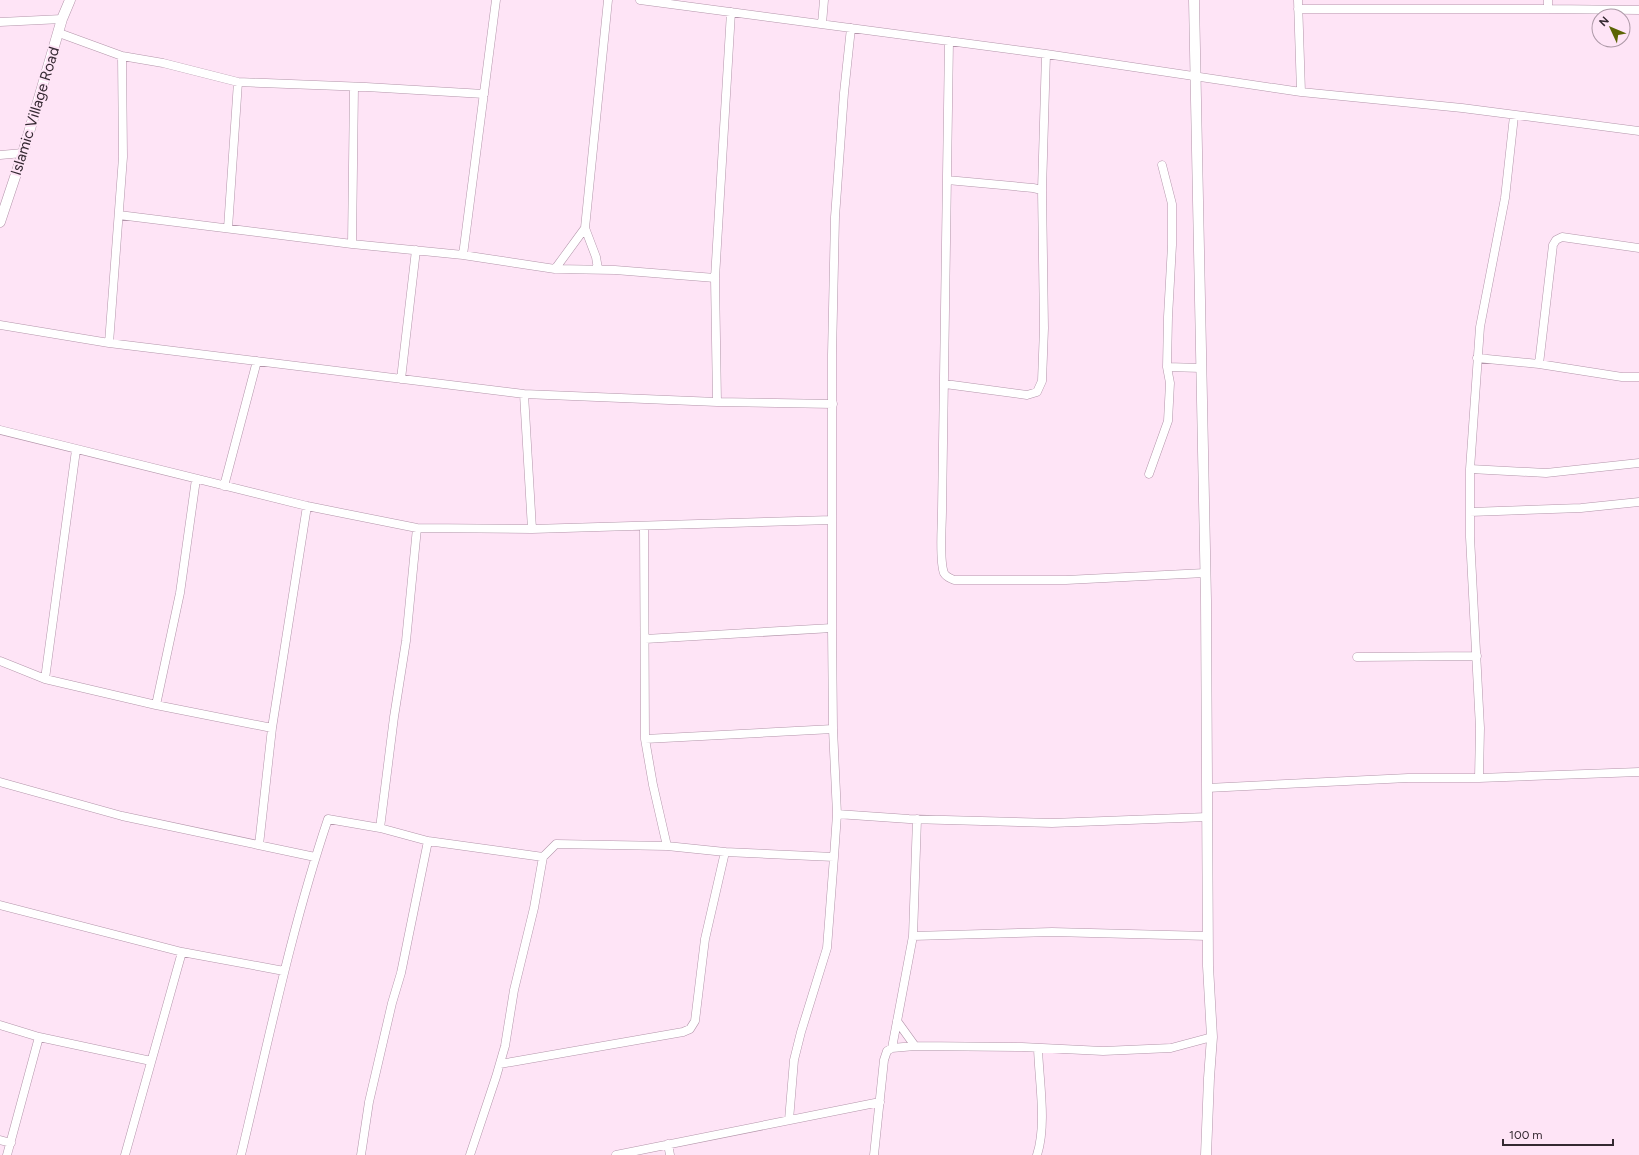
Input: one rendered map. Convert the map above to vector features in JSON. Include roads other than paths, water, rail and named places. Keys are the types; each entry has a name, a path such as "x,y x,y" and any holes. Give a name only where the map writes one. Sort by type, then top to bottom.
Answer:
{"street":[{"name":"Islamic Village Road","path":"0,220 23,153 62,19 70,0"},
{"path":"463,255 496,0"},
{"path":"598,269 594,252 584,228 608,0"},
{"path":"640,0 680,2 731,12 1046,54 1301,92 1462,108 1514,116 1639,131"},
{"path":"822,24 824,0"},
{"path":"1194,0 1205,573 1208,936 1212,1036 1208,1078 1206,1155"},
{"path":"1298,0 1301,92"},
{"path":"1548,0 1548,9"},
{"path":"1298,9 1639,10"},
{"path":"717,402 715,278 731,12"},
{"path":"0,22 62,19"},
{"path":"789,1120 794,1060 827,948 837,814 833,729 832,355 835,218 844,93 851,28"},
{"path":"59,33 122,56 163,63 238,82 484,94"},
{"path":"949,42 942,562 944,574 948,578 954,580 1066,580 1205,573"},
{"path":"945,384 1027,395 1037,392 1042,381 1044,328 1042,190 1046,54"},
{"path":"109,343 120,215 123,157 122,56"},
{"path":"228,228 238,82"},
{"path":"352,244 354,87"},
{"path":"1479,778 1480,728 1470,537 1470,469 1477,358 1482,320 1505,198 1514,116"},
{"path":"0,155 23,153"},
{"path":"1149,474 1168,421 1170,383 1167,367 1172,245 1172,204 1162,165"},
{"path":"947,180 1042,190"},
{"path":"120,215 352,244 463,255 555,269 598,269 715,278"},
{"path":"555,269 584,228"},
{"path":"1539,364 1549,271 1553,245 1556,240 1562,237 1639,248"},
{"path":"401,379 416,250"},
{"path":"0,325 109,343 524,394 717,402 833,404"},
{"path":"1477,358 1539,364 1622,377 1639,377"},
{"path":"224,486 257,360"},
{"path":"1167,367 1201,368"},
{"path":"524,394 532,529"},
{"path":"0,430 76,450 308,506 418,528 532,529 644,527 832,520"},
{"path":"45,679 76,450"},
{"path":"1470,469 1546,473 1639,463"},
{"path":"156,705 180,593 196,479"},
{"path":"1470,512 1581,508 1639,502"},
{"path":"259,845 272,728 308,506"},
{"path":"644,527 645,739 653,785 667,846"},
{"path":"380,828 394,717 406,640 418,528"},
{"path":"645,639 832,628"},
{"path":"1357,657 1477,656"},
{"path":"0,661 45,679 156,705 272,728"},
{"path":"645,739 833,729"},
{"path":"1207,788 1408,778 1479,778 1639,772"},
{"path":"0,782 122,816 315,857"},
{"path":"837,814 917,819 1052,823 1207,817"},
{"path":"241,1155 284,972 315,857 328,819 380,828 428,841 543,857"},
{"path":"892,1048 913,936 917,819"},
{"path":"361,1155 369,1102 392,1003 401,973 428,841"},
{"path":"470,1155 505,1046 514,990 541,876 543,857 556,844 667,846 725,852 834,857"},
{"path":"500,1064 683,1032 690,1029 695,1021 704,939 725,852"},
{"path":"0,905 182,952 284,972"},
{"path":"913,936 1052,932 1208,936"},
{"path":"125,1155 182,952"},
{"path":"897,1020 915,1046"},
{"path":"0,1025 39,1036 151,1061"},
{"path":"7,1155 39,1036"},
{"path":"874,1155 884,1060 887,1051 892,1048 915,1046 1038,1048 1103,1051 1171,1048 1212,1036"},
{"path":"1037,1155 1040,1145 1041,1114 1038,1048"},
{"path":"616,1155 880,1102"},
{"path":"0,1140 11,1143"},
{"path":"668,1144 670,1155"}]}
